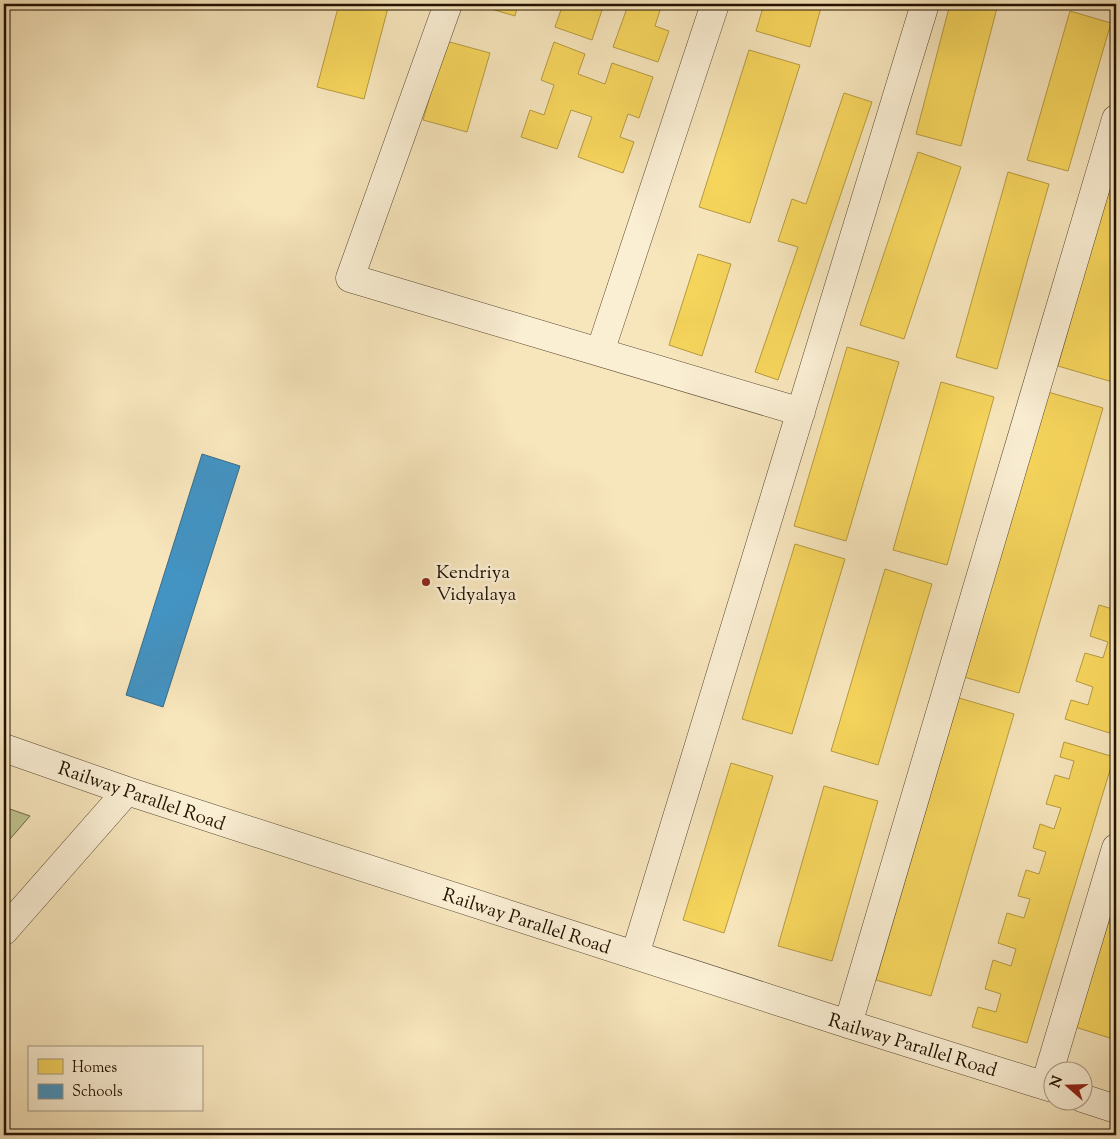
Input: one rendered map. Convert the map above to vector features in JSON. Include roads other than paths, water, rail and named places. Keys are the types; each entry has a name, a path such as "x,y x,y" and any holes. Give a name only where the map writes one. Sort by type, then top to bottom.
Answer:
{"lane":[{"path":"448,4 350,278 801,412"},
{"path":"600,352 715,4"},
{"path":"635,955 926,4"},
{"path":"848,1024 1116,119"},
{"name":"Railway Parallel Road","path":"4,748 127,791 1042,1085"},
{"path":"4,931 127,791"},
{"path":"1056,1062 1116,848"},
{"path":"1092,1101 1116,1109"}],"place":[{"name":"Kendriya Vidyalaya","path":"426,582"}]}
